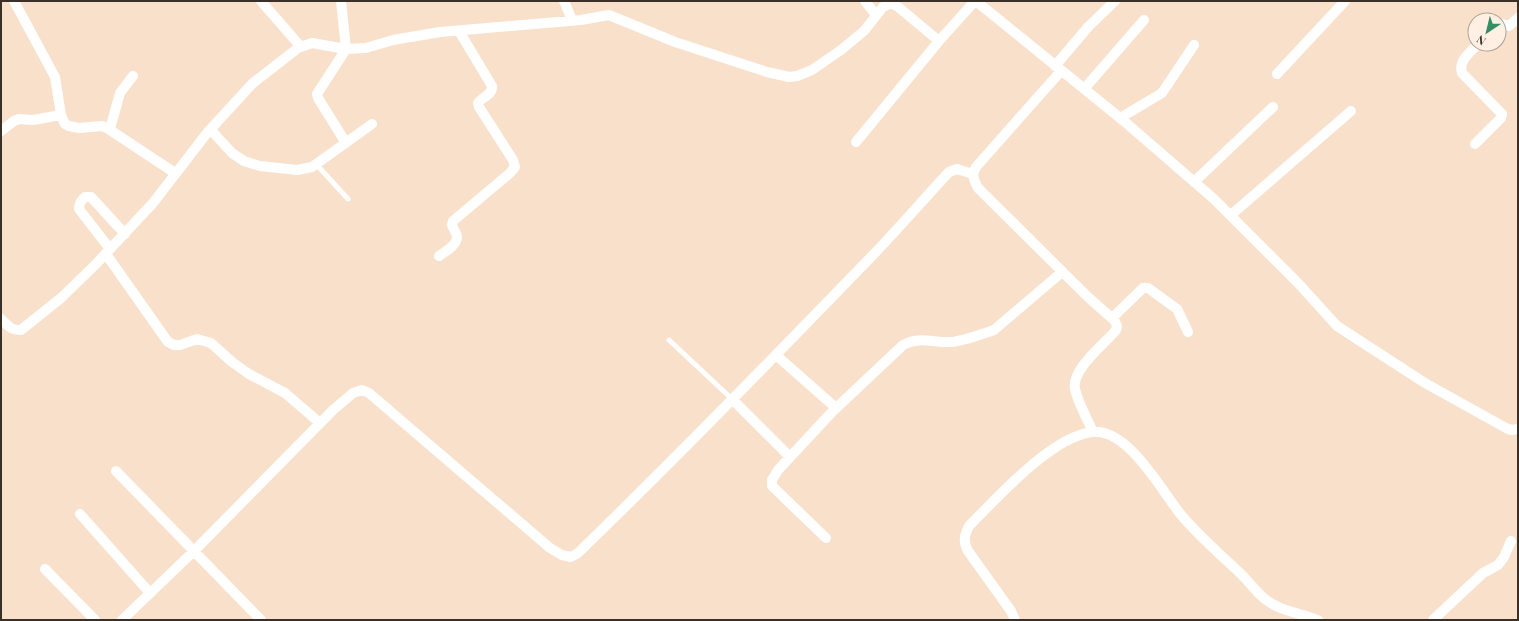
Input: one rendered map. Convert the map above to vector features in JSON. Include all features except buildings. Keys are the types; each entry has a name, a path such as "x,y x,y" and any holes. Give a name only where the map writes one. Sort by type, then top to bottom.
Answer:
{"street":[{"path":"14,1 55,77 61,115 65,124 79,128 102,126 175,174"},
{"path":"261,1 301,47"},
{"path":"341,1 346,49 317,94 346,143"},
{"path":"564,1 572,20"},
{"path":"865,1 876,16"},
{"path":"856,142 939,41 976,1 1120,118 1194,182 1230,215 1293,278 1338,326 1437,390 1506,428 1511,430 1518,429"},
{"path":"1093,432 1077,395 1074,383 1080,370 1116,330 1117,324 1062,272 978,188 973,178 973,174 976,167 1058,68 1088,27 1115,1"},
{"path":"1277,74 1345,1"},
{"path":"1,319 12,329 16,331 21,330 61,298 108,252 153,202 211,130 253,83 301,47 312,43 346,49 366,48 393,40 440,32 572,20 608,15 675,42 766,72 788,77 797,76 812,70 834,55 854,40 886,5 894,3 939,41"},
{"path":"1507,25 1509,26 1518,18"},
{"path":"1084,89 1144,20"},
{"path":"439,256 456,241 457,236 452,225 453,221 510,173 515,166 513,160 479,107 479,100 490,93 492,86 459,31"},
{"path":"1120,118 1162,93 1194,45"},
{"path":"1471,52 1465,58 1461,66 1462,73 1502,114 1501,118 1475,144"},
{"path":"110,130 120,93 133,76"},
{"path":"1194,182 1273,107"},
{"path":"1230,215 1351,111"},
{"path":"1,131 14,121 20,119 33,120 61,115"},
{"path":"211,130 238,158 252,164 305,170 316,164 372,124"},
{"path":"122,620 320,423 353,393 362,390 369,393 550,548 562,555 571,557 578,553 733,400 873,255 950,172 957,169 973,174"},
{"path":"124,234 91,198 86,197 79,204 79,209 168,342 174,345 180,345 197,339 211,344 249,374 286,393 320,423"},
{"path":"826,538 772,486 771,483 773,476 836,408 902,345 915,340 951,342 978,336 994,330 1062,272"},
{"path":"1112,318 1143,288 1148,288 1177,309 1188,332"},
{"path":"776,355 836,408"},
{"path":"733,400 790,457"},
{"path":"1014,620 1011,611 968,551 964,543 964,535 969,526 1031,466 1066,441 1081,434 1093,432 1101,432 1114,438 1132,451 1152,474 1181,515 1201,537 1243,576 1265,599 1275,606 1318,620"},
{"path":"116,471 260,620"},
{"path":"80,514 150,593"},
{"path":"1433,620 1483,573 1498,565 1504,557 1511,542"},
{"path":"45,569 95,620"}],"lane":[{"path":"316,164 348,199"},
{"path":"669,340 733,400"}]}
